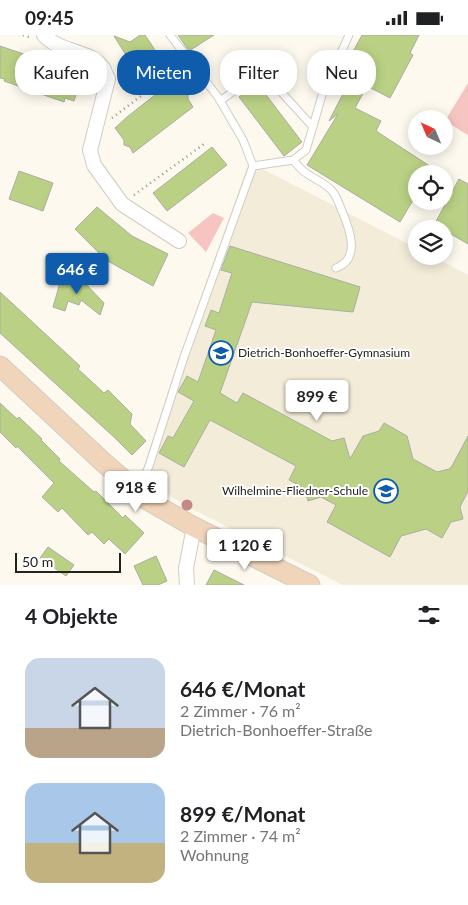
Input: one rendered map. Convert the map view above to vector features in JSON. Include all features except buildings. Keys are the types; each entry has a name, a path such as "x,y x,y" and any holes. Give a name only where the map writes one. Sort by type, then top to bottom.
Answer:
{"street":[{"path":"44,35 58,46 91,58 103,68 108,79 90,150 94,165 122,204 178,241"},
{"path":"0,366 138,493 161,509 194,527 310,585"},
{"path":"187,585 186,568 194,527"}],"lane":[{"path":"138,493 149,466 184,357 253,166 243,141 220,101 170,35"},
{"path":"253,166 293,160 306,150 323,91 348,35"},
{"path":"220,101 262,71 313,127"},
{"path":"293,160 304,172 330,189 335,195 346,219 352,246 347,261 343,266 336,269"}],"path":[{"path":"23,35 29,37 31,35"},
{"path":"98,117 110,120 143,95"},
{"path":"122,204 204,144"}],"shaded area":[{"path":"468,83 468,135 453,126 452,110"},
{"path":"249,162 408,244 408,265 449,265 468,275 468,585 343,585 192,509 156,487 141,475 180,355"},
{"path":"213,213 224,218 206,252 188,233"}],"place":[{"name":"Dietrich-Bonhoeffer-Gymnasium","path":"221,353"},
{"name":"Wilhelmine-Fliedner-Schule","path":"386,491"}]}
